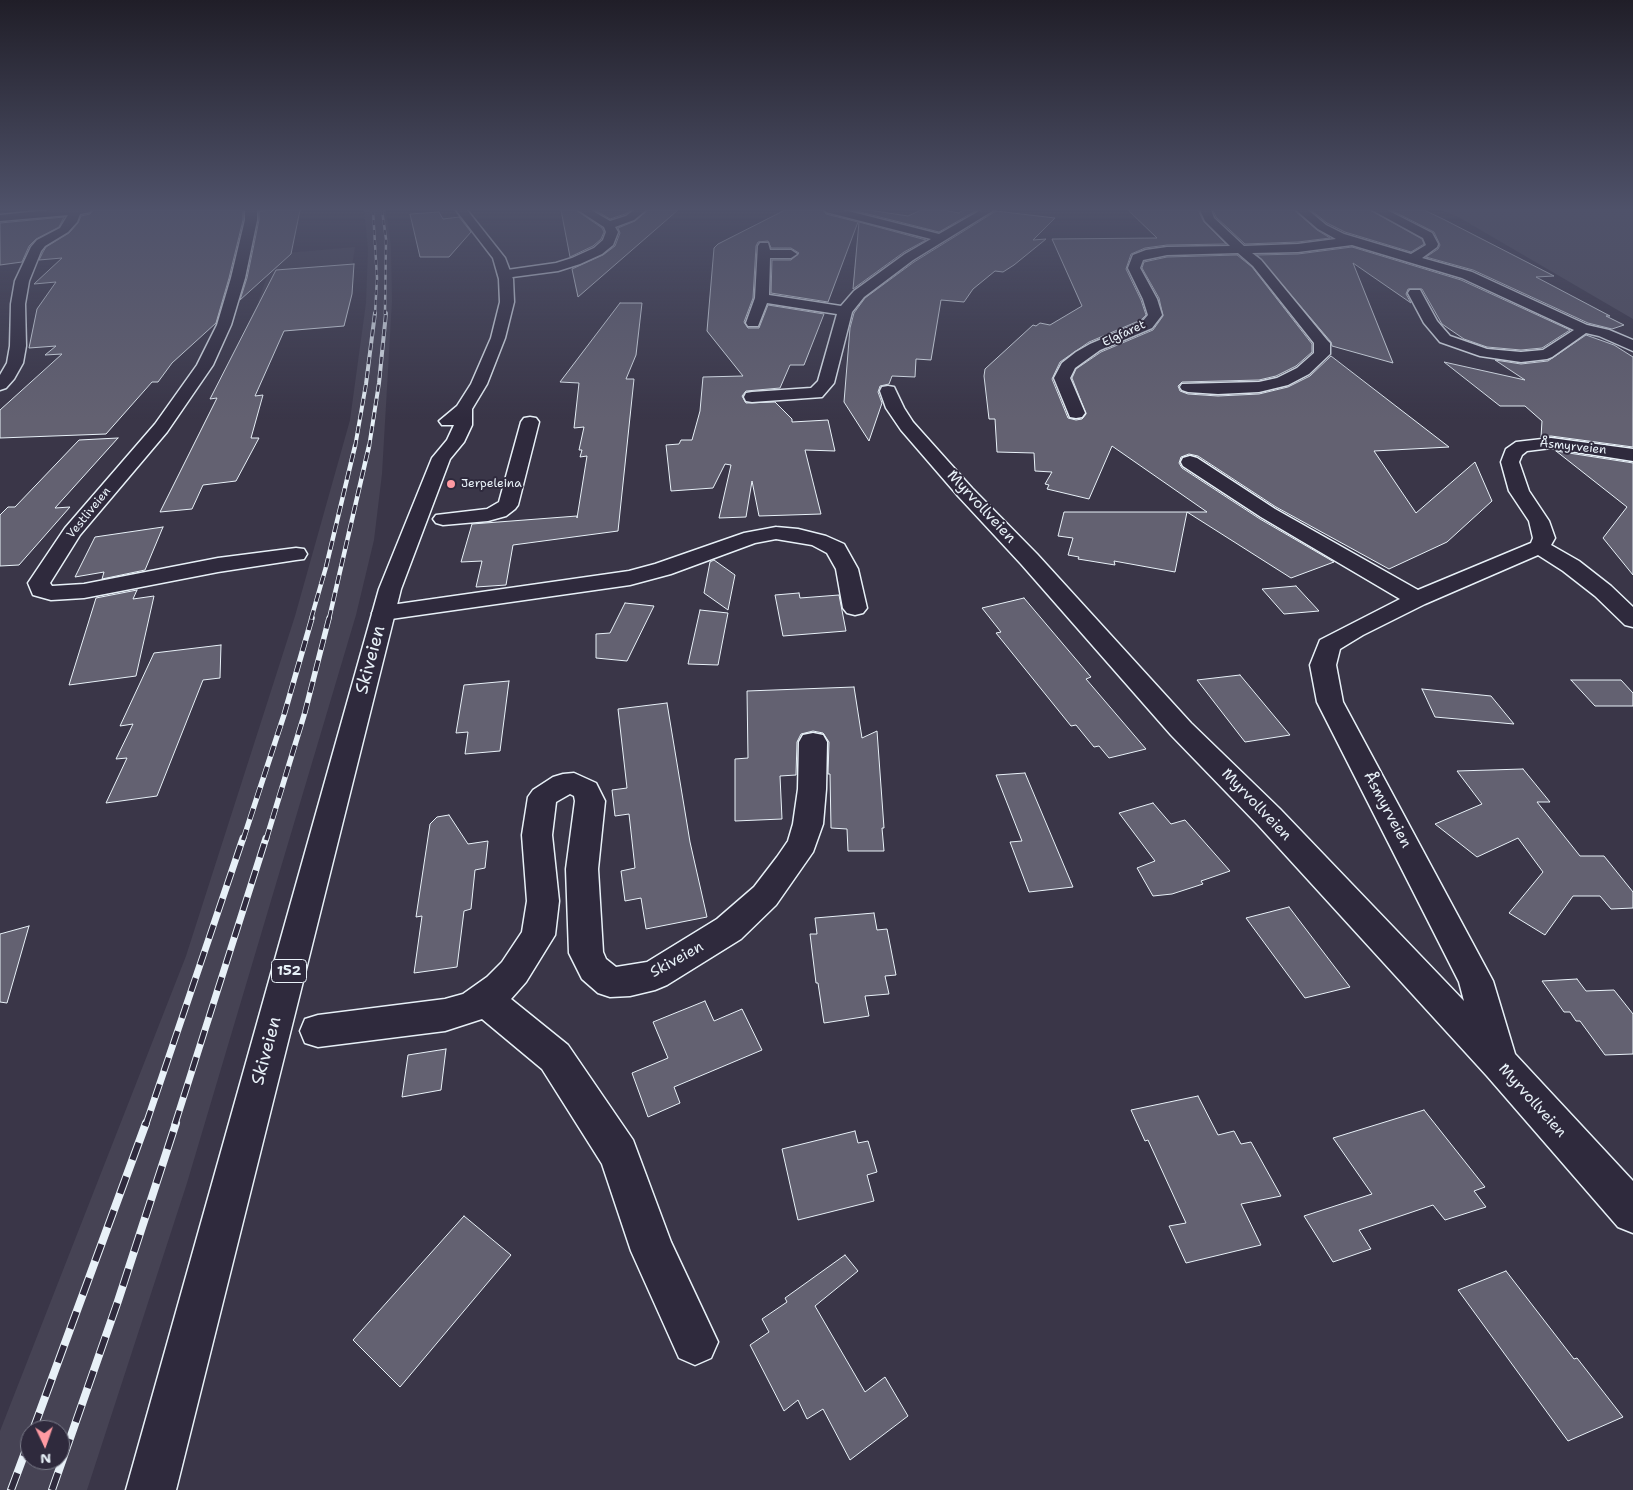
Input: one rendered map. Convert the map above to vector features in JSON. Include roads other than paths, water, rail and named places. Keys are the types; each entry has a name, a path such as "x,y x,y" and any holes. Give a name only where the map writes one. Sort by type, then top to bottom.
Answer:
{"street":[{"path":"0,385 8,376 15,363 18,346 18,304 23,280"},
{"name":"Vestliveien","path":"238,280 224,325 205,365 161,428 72,532 39,584 41,590 51,593 84,591 218,565 296,554"},
{"name":"Skiveien","path":"151,1490 384,613 399,562 441,458 455,442 463,425 463,409 479,384 502,328 507,302 505,280"},
{"path":"753,323 762,298 763,280"},
{"path":"752,397 816,392 826,383 845,311 859,294 877,280"},
{"name":"Elgfaret","path":"1078,406 1062,378 1068,366 1081,355 1095,347 1147,324 1155,315 1150,299 1138,280"},
{"path":"1188,387 1220,395 1282,382 1303,371 1322,354 1322,342 1270,280"},
{"path":"1478,280 1582,328 1604,334 1633,346"},
{"path":"1415,293 1431,323 1445,339 1485,353 1522,357 1547,354 1579,333 1582,328"},
{"path":"762,298 845,311"},
{"path":"0,347 18,346"},
{"name":"Myrvollveien","path":"888,391 895,408 908,426 965,492 1029,559 1181,729 1268,817 1500,1064 1633,1212"},
{"path":"443,519 488,515 499,512 508,505 530,422"},
{"name":"Åsmyrveien","path":"1500,1064 1476,981 1330,702 1323,665 1329,645 1355,630 1417,599 1539,547 1544,538 1538,521 1519,491 1510,462 1513,453 1522,446 1550,443 1633,455"},
{"path":"1190,462 1268,513 1417,599"},
{"name":"Skiveien","path":"384,613 630,578 663,569 751,537 776,533 798,535 819,540 836,549 847,569 855,608"},
{"path":"1539,547 1571,566 1603,591 1633,620"},
{"name":"Skiveien","path":"318,1032 460,1012 485,1000 514,972 538,935 543,902 537,835 543,797 550,790 563,784 574,783 586,790 590,801 582,869 586,953 594,969 610,982 630,981 655,975 729,929 766,896 802,844 808,824 812,790 812,742"},
{"path":"485,1000 555,1057 619,1154 653,1250 695,1342"}],"railway":[{"path":"375,314 377,280"},
{"path":"385,280 385,314"},
{"path":"355,447 366,384 375,313"},
{"path":"369,447 379,383 386,313"},
{"path":"311,619 326,567 355,446"},
{"path":"329,619 369,446"},
{"path":"243,840 284,715 312,618"},
{"path":"266,840 305,712 329,618"},
{"path":"146,1124 243,838"},
{"path":"175,1124 266,838"},
{"path":"37,1420 146,1123"},
{"path":"52,1490 118,1301 176,1123"},
{"path":"11,1490 20,1466"}],"place":[{"name":"Jerpeleina","path":"451,484"}]}
